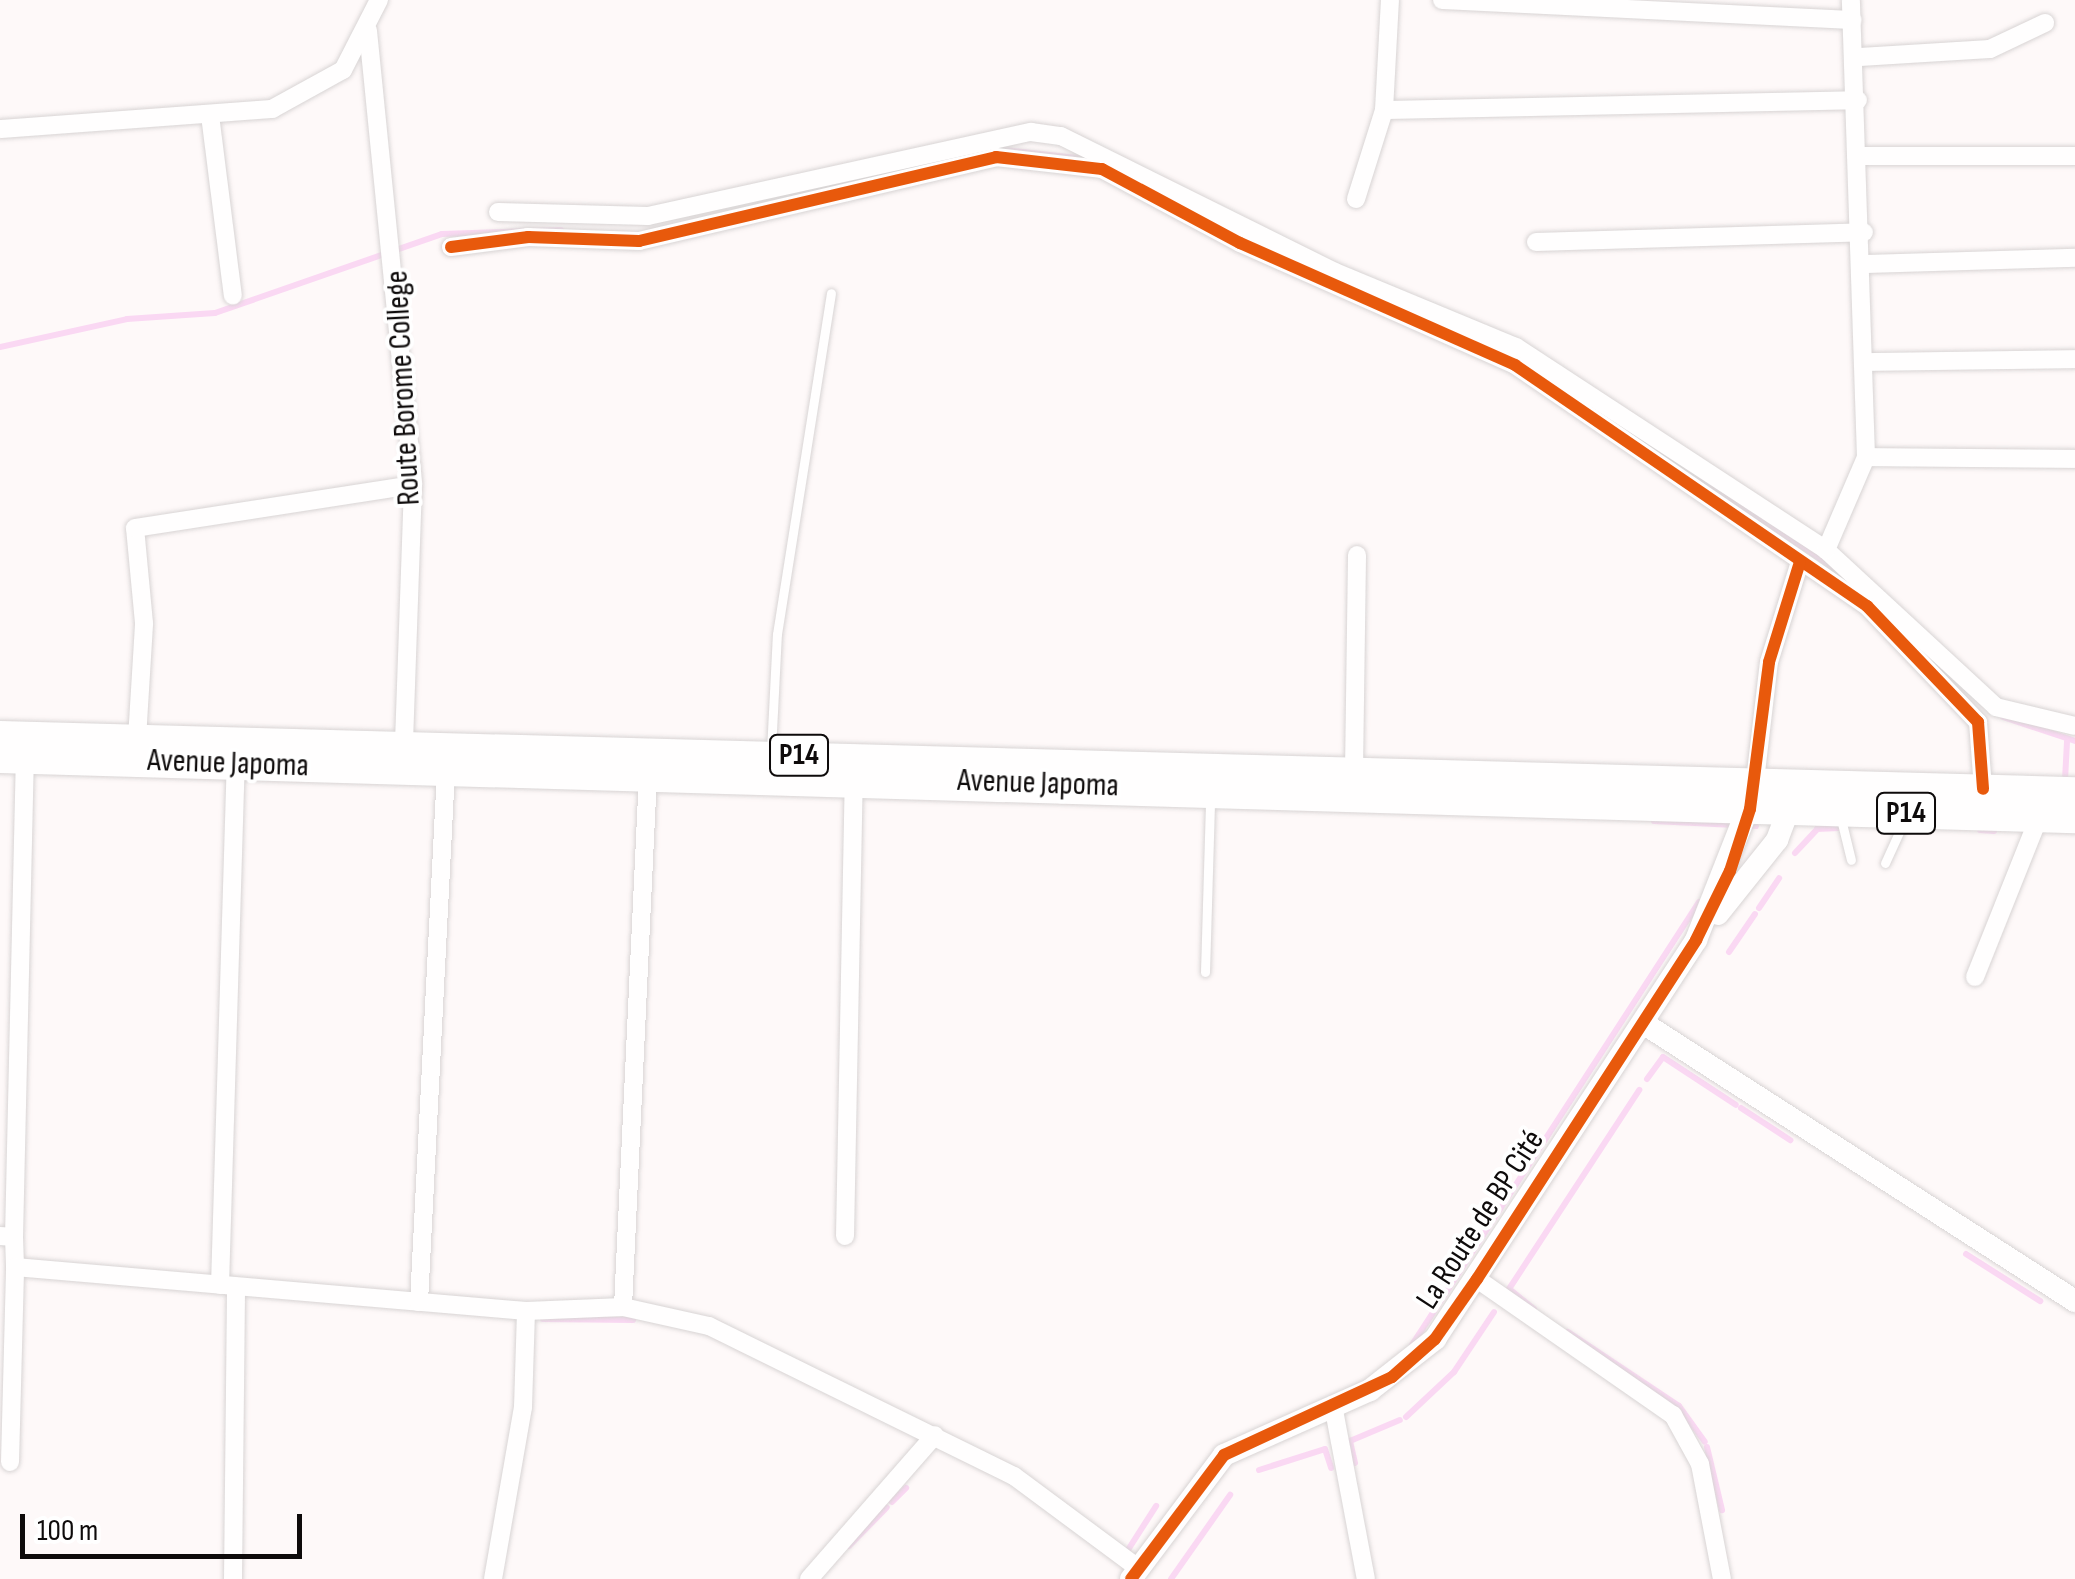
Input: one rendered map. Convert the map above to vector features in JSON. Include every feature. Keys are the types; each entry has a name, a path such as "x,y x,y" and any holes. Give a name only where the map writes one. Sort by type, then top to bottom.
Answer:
{"main road":[{"name":"Avenue Japoma","path":"0,736 137,739 236,753 446,770 648,775 854,768 1354,770 1753,795"},
{"name":"Avenue Japoma","path":"13,758 404,747 771,755 854,768 1210,790 1794,796 1983,789 2075,792"},
{"name":"Avenue Japoma","path":"1794,796 1840,811 2075,818"}],"street":[{"path":"0,129 272,108 326,86 368,30 379,0"},
{"path":"1356,199 1384,110 1390,0"},
{"path":"1442,0 1853,20"},
{"path":"1826,550 1866,457 1867,264 1856,156 1860,57 1851,0"},
{"path":"1860,57 1990,49 2045,23"},
{"name":"Route Borome College","path":"368,30 413,485 404,747"},
{"path":"1384,110 1858,100"},
{"path":"210,115 233,296"},
{"path":"498,212 648,216 1030,132 1061,136 1335,272 1516,346 1826,550 1996,707 2075,726"},
{"path":"1856,156 2075,156"},
{"path":"451,247 528,237 640,241 996,157 1102,169 1240,244 1515,364 1867,606 1965,705 1984,738 1983,789"},
{"path":"1536,242 1864,232"},
{"path":"1867,264 2075,258"},
{"path":"1868,362 2075,359"},
{"path":"1866,457 2075,459"},
{"path":"137,739 144,623 134,528 413,485"},
{"path":"1354,770 1357,555"},
{"path":"1753,795 1769,662 1800,562"},
{"path":"233,1579 228,1286 236,753"},
{"path":"10,1462 15,1267 7,1236 13,758"},
{"path":"845,1236 854,768"},
{"path":"419,1302 446,770"},
{"path":"623,1307 648,775"},
{"name":"La Route de BP Cité","path":"1696,940 1753,795"},
{"name":"La Route de BP Cité","path":"1135,1574 1224,1455 1392,1377 1436,1338 1696,940 1763,861 1794,796"},
{"path":"1975,977 2039,817"},
{"path":"1643,1023 2075,1301"},
{"path":"15,1267 526,1311 623,1307 730,1334 1027,1484 1135,1574"},
{"path":"1477,1279 1674,1416 1700,1464 1722,1579"},
{"path":"493,1579 523,1407 526,1311"},
{"path":"1333,1405 1366,1579"},
{"path":"809,1579 935,1435"}],"lane":[{"path":"771,755 777,634 831,293"},
{"path":"1205,972 1210,790"},
{"path":"1840,811 1851,860"},
{"path":"1885,863 1907,813"}],"waterway":[{"path":"1004,150 1086,159"},
{"path":"0,347 127,319 215,313 442,234 561,230"},
{"path":"1702,479 1833,567"},
{"path":"2003,717 2075,741"},
{"path":"2065,780 2067,741"},
{"path":"1654,821 1756,826"},
{"path":"1795,853 1817,829 1838,828"},
{"path":"1980,830 1994,831"},
{"path":"1759,908 1779,878"},
{"path":"1412,1345 1699,902"},
{"path":"1729,952 1755,914"},
{"path":"1647,1079 1663,1057 1736,1105"},
{"path":"1534,1309 1509,1289 1639,1090"},
{"path":"1741,1108 1790,1140"},
{"path":"1966,1254 2040,1301"},
{"path":"1406,1417 1454,1372 1494,1312"},
{"path":"543,1319 633,1320"},
{"path":"1568,1332 1679,1406 1705,1442"},
{"path":"1355,1463 1350,1441 1400,1420"},
{"path":"1707,1447 1722,1510"},
{"path":"1259,1470 1325,1449 1331,1468"},
{"path":"892,1502 906,1488"},
{"path":"1171,1579 1230,1495"},
{"path":"1126,1553 1156,1506"},
{"path":"849,1546 887,1507"}],"cycle path":[{"path":"451,247 528,237 639,241 996,157 1102,169 1240,243 1515,365 1867,606 1978,722 1983,789"},
{"path":"1131,1579 1224,1455 1392,1377 1435,1339 1477,1279 1696,940 1730,871 1750,809 1769,662 1800,562"}]}
